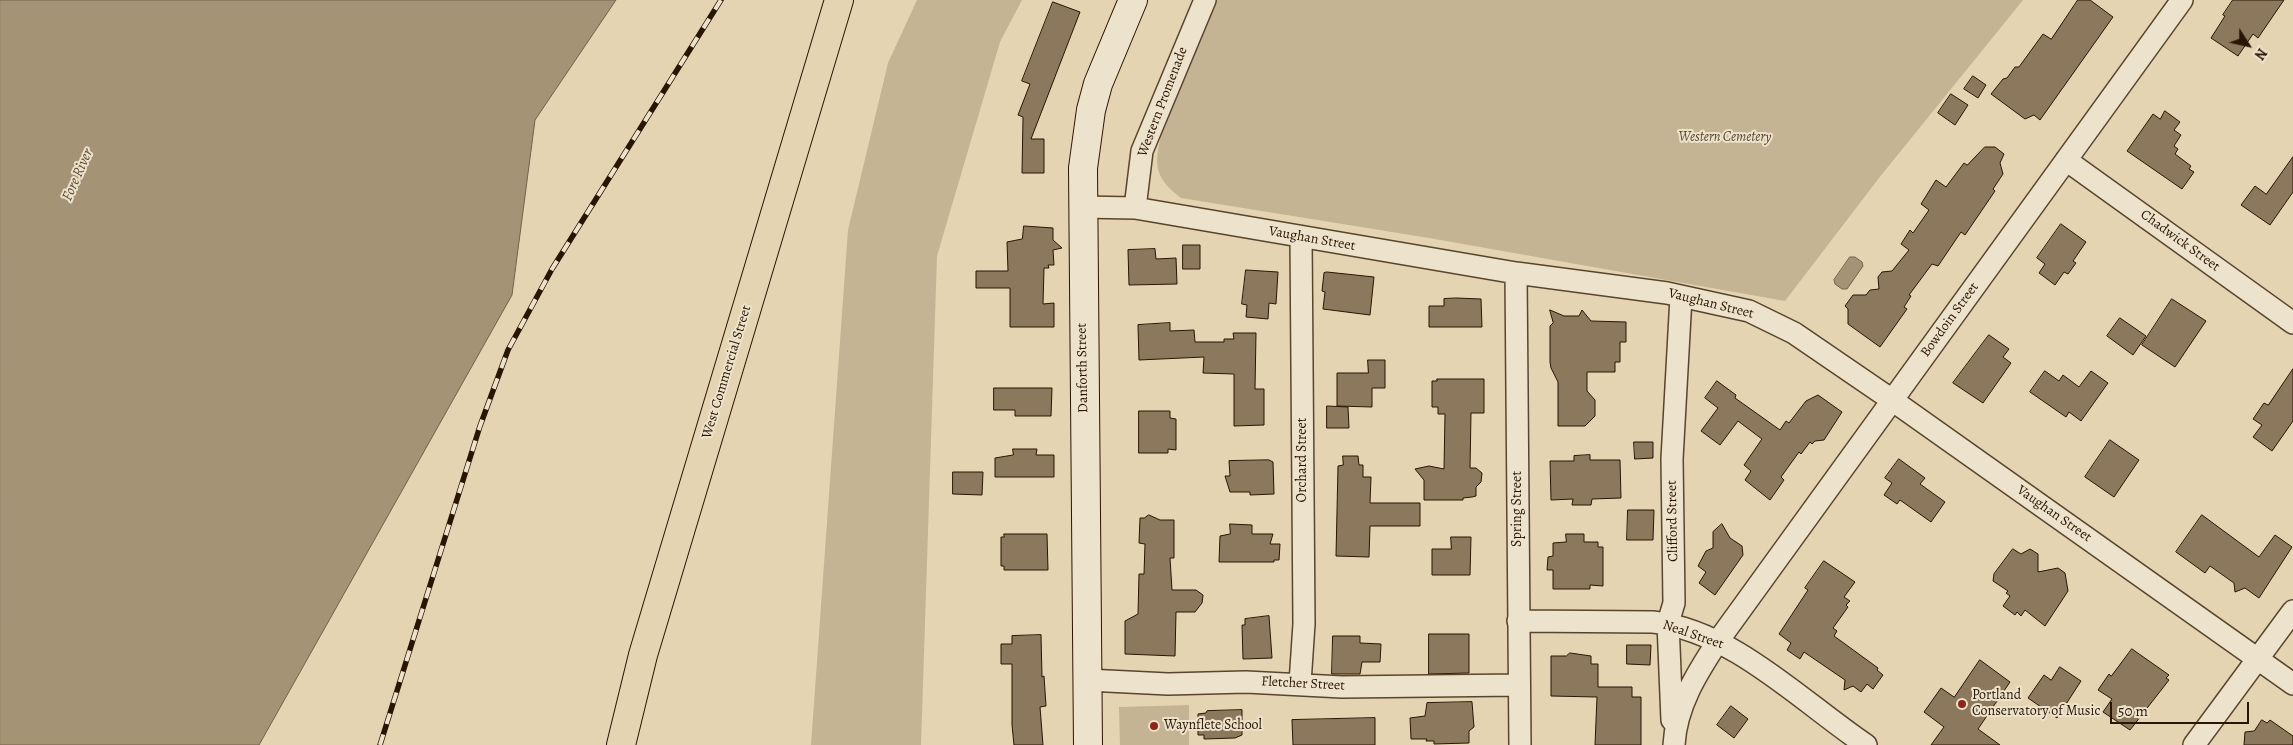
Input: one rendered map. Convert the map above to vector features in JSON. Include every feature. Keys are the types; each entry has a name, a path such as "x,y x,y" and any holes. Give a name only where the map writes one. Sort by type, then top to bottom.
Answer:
{"main road":[{"name":"West Commercial Street","path":"621,745 643,655 839,0"}],"street":[{"name":"Danforth Street","path":"1088,745 1083,168 1091,110 1108,56 1134,0"},
{"name":"Western Promenade","path":"1135,208 1142,151 1204,0"},
{"name":"Bowdoin Street","path":"1718,641 2182,0"},
{"name":"Chadwick Street","path":"2066,160 2293,323"},
{"name":"Vaughan Street","path":"1082,208 1135,208 1516,273 1667,292 1681,297 1749,311 1794,332 2293,684"},
{"name":"Orchard Street","path":"1300,683 1304,624 1301,237"},
{"name":"Spring Street","path":"1516,273 1520,745"},
{"name":"Clifford Street","path":"1674,745 1668,623 1674,603 1672,459 1681,297"},
{"path":"2194,745 2293,611"},
{"name":"Neal Street","path":"1518,621 1668,623 1718,641 1746,657 1866,745"},
{"name":"Clifford Street","path":"1674,745 1675,732 1683,700 1718,641"},
{"name":"Fletcher Street","path":"1087,680 1168,684 1300,683 1362,687 1518,685"}],"green space":[{"path":"917,0 1022,0 1000,42 937,256 921,745 811,745 848,230 888,63"},
{"name":"Western Cemetery","path":"1215,0 2023,0 1879,178 1785,301 1429,238 1181,198 1161,178 1158,169 1158,153 1162,133 1178,84"},
{"name":"Waynflete School","path":"1189,705 1189,745 1120,745 1119,707"}],"water":[{"name":"Fore River","path":"0,0 616,0 535,120 512,295 259,745 0,745"},
{"path":"1850,257 1855,257 1862,262 1863,266 1847,289 1842,289 1835,284 1834,280"}],"building":[{"path":"2078,0 2090,0 2113,17 2040,120 2034,115 2025,119 1991,94 2015,67 2019,67 2043,34 2051,39"},
{"path":"2233,0 2284,0 2258,38 2253,34 2238,56 2211,38"},
{"path":"1053,2 1080,12 1031,139 1044,139 1044,173 1022,173 1023,117 1018,115 1030,84 1022,81"},
{"path":"1973,76 1986,85 1978,98 1964,89"},
{"path":"1951,94 1968,105 1955,125 1938,113"},
{"path":"2165,111 2180,122 2174,130 2181,135 2174,146 2178,149 2175,154 2191,166 2189,169 2194,172 2182,189 2127,151 2153,114 2160,119"},
{"path":"1985,147 1995,147 2004,154 2000,163 2003,174 1993,189 1995,191 1965,235 1961,232 1938,266 1932,264 1909,295 1911,296 1904,307 1907,309 1880,347 1848,324 1848,309 1845,306 1853,295 1866,295 1870,290 1879,289 1878,277 1882,272 1892,271 1909,250 1901,244 1910,230 1913,233 1929,210 1921,204 1936,180 1946,187 1964,163 1967,165"},
{"path":"2293,157 2293,192 2270,225 2241,205 2255,186 2266,194"},
{"path":"2061,224 2086,242 2073,261 2076,263 2068,274 2064,272 2055,285 2039,273 2045,264 2037,258"},
{"path":"1024,226 1053,228 1053,240 1062,248 1053,250 1054,265 1048,265 1049,268 1044,268 1043,304 1054,303 1054,327 1010,327 1010,288 976,288 976,271 1008,271 1007,242 1022,239"},
{"path":"1183,245 1200,245 1200,269 1183,269"},
{"path":"1155,249 1156,259 1176,258 1177,284 1129,285 1128,250"},
{"path":"1246,270 1278,272 1276,304 1269,303 1268,319 1246,317 1247,305 1242,304"},
{"path":"1324,273 1374,277 1370,315 1323,309 1325,292 1322,291"},
{"path":"1444,299 1481,299 1482,327 1429,327 1429,306 1444,306"},
{"path":"2172,299 2206,321 2175,367 2142,345"},
{"path":"1550,310 1564,316 1579,316 1582,310 1591,321 1626,322 1626,342 1620,342 1620,362 1615,362 1615,372 1587,372 1587,391 1595,400 1595,416 1585,426 1558,426 1558,382 1550,362 1550,326 1553,323"},
{"path":"2120,318 2146,336 2133,355 2107,336"},
{"path":"1170,323 1170,331 1194,330 1195,342 1224,342 1224,339 1234,339 1233,333 1256,333 1255,389 1264,389 1264,425 1234,426 1234,374 1203,373 1204,357 1139,360 1138,325"},
{"path":"1989,335 2009,349 2003,357 2011,363 1983,403 1953,383"},
{"path":"1368,360 1385,360 1385,388 1372,388 1372,407 1337,406 1337,373 1368,373"},
{"path":"2293,369 2293,421 2272,451 2253,437 2262,425 2253,419 2264,403 2268,405"},
{"path":"2045,371 2059,381 2063,375 2079,387 2091,371 2108,383 2081,421 2069,412 2066,417 2030,392"},
{"path":"1437,379 1484,379 1484,413 1471,413 1470,468 1476,468 1482,473 1481,482 1476,487 1476,496 1463,498 1463,500 1424,500 1424,480 1415,469 1429,466 1444,469 1445,414 1438,414 1438,407 1432,407 1432,381 1437,381"},
{"path":"1717,381 1736,395 1735,398 1780,430 1786,421 1789,423 1806,401 1818,395 1842,412 1824,440 1815,441 1812,444 1810,442 1801,454 1799,452 1781,477 1784,480 1770,500 1745,480 1751,471 1744,465 1762,439 1738,421 1720,445 1701,431 1718,408 1705,398"},
{"path":"994,388 1052,388 1051,416 1015,416 1015,410 994,410"},
{"path":"1327,406 1348,407 1349,428 1327,428"},
{"path":"1139,411 1170,411 1170,418 1176,419 1176,450 1168,449 1168,453 1139,453"},
{"path":"2110,440 2139,460 2114,497 2085,477"},
{"path":"1634,442 1653,442 1653,458 1635,459"},
{"path":"1013,449 1037,449 1036,455 1054,455 1054,477 995,477 995,458 1013,455"},
{"path":"1590,455 1590,460 1620,460 1621,498 1592,499 1591,505 1572,505 1573,499 1551,500 1550,461 1574,461 1574,456"},
{"path":"1343,456 1358,456 1359,465 1363,465 1363,477 1371,477 1370,503 1420,503 1420,526 1370,526 1369,557 1336,556 1338,466 1343,465"},
{"path":"1899,459 1925,478 1920,484 1945,502 1931,522 1900,500 1897,504 1884,495 1892,483 1885,478"},
{"path":"1269,460 1273,462 1274,494 1250,495 1250,492 1230,492 1225,476 1230,476 1229,461"},
{"path":"953,472 983,472 982,495 953,494"},
{"path":"1628,510 1654,510 1653,540 1627,540"},
{"path":"1149,515 1160,520 1174,520 1174,558 1170,558 1172,590 1196,590 1203,595 1202,603 1195,612 1176,612 1175,656 1125,654 1125,621 1138,614 1139,574 1144,574 1145,544 1139,543 1140,518"},
{"path":"2202,515 2259,557 2275,535 2292,547 2259,598 2245,588 2235,592 2234,583 2210,566 2205,573 2176,552"},
{"path":"1230,524 1252,525 1252,534 1273,534 1270,544 1280,544 1279,560 1274,560 1274,562 1219,562 1220,536 1230,534"},
{"path":"1722,524 1730,538 1742,546 1743,555 1715,595 1699,583 1706,572 1698,566 1706,551 1713,548 1713,532"},
{"path":"1004,534 1047,534 1048,570 1004,570 1004,566 1001,566 1001,537 1004,537"},
{"path":"1566,534 1584,534 1584,542 1598,542 1598,547 1603,547 1603,586 1590,585 1590,589 1553,589 1553,570 1547,570 1548,557 1553,556 1553,543 1566,542"},
{"path":"1451,537 1471,537 1470,575 1432,575 1432,549 1451,549"},
{"path":"2013,549 2021,554 2030,549 2038,554 2038,572 2058,568 2065,573 2068,591 2045,626 2025,610 2021,616 2017,612 2015,615 2003,606 2010,596 2006,593 2008,591 1993,581 1994,574"},
{"path":"1824,561 1855,582 1844,597 1850,601 1846,605 1848,607 1833,628 1837,631 1834,636 1878,668 1877,670 1883,675 1873,689 1867,684 1861,692 1853,686 1844,690 1845,680 1804,652 1800,659 1787,650 1791,643 1779,634 1808,590 1805,588"},
{"path":"1269,616 1272,658 1243,659 1242,625 1245,625 1245,619"},
{"path":"1429,634 1469,634 1469,673 1429,674"},
{"path":"1041,635 1042,677 1044,676 1046,706 1040,707 1043,745 1014,745 1012,725 1012,664 1001,664 1001,644 1012,644 1012,636"},
{"path":"1333,636 1360,636 1360,643 1381,644 1380,662 1362,662 1360,674 1332,674"},
{"path":"1627,645 1651,645 1650,665 1627,664"},
{"path":"2132,649 2169,675 2166,678 2169,680 2130,730 2103,712 2112,699 2098,690 2109,674 2111,676"},
{"path":"1570,653 1591,656 1591,664 1598,664 1598,687 1632,687 1632,697 1641,697 1641,745 1595,745 1597,697 1551,696 1551,656 1566,656"},
{"name":"Portland Conservatory of Music","path":"1980,660 2010,682 1978,729 2000,745 1931,745 1944,727 1924,712 1941,688 1954,697"},
{"path":"2060,667 2081,681 2057,718 2028,698 2044,675 2051,680"},
{"path":"1472,702 1474,727 1469,731 1469,743 1434,744 1434,741 1426,741 1427,739 1411,739 1410,718 1425,716 1427,703"},
{"path":"1731,706 1748,719 1734,738 1717,725"},
{"path":"1242,710 1242,735 1235,738 1204,739 1204,735 1198,735 1198,714 1206,713 1207,711"},
{"name":"Waynflete School","path":"1375,718 1375,745 1293,745 1292,720"},
{"path":"2262,720 2267,723 2270,720 2293,736 2293,745 2244,745 2245,732 2254,731"}],"railway":[{"path":"380,745 480,426 508,350 552,269 721,0"}],"place":[{"name":"Portland Conservatory of Music","path":"1962,704"},
{"name":"Waynflete School","path":"1154,726"}]}
